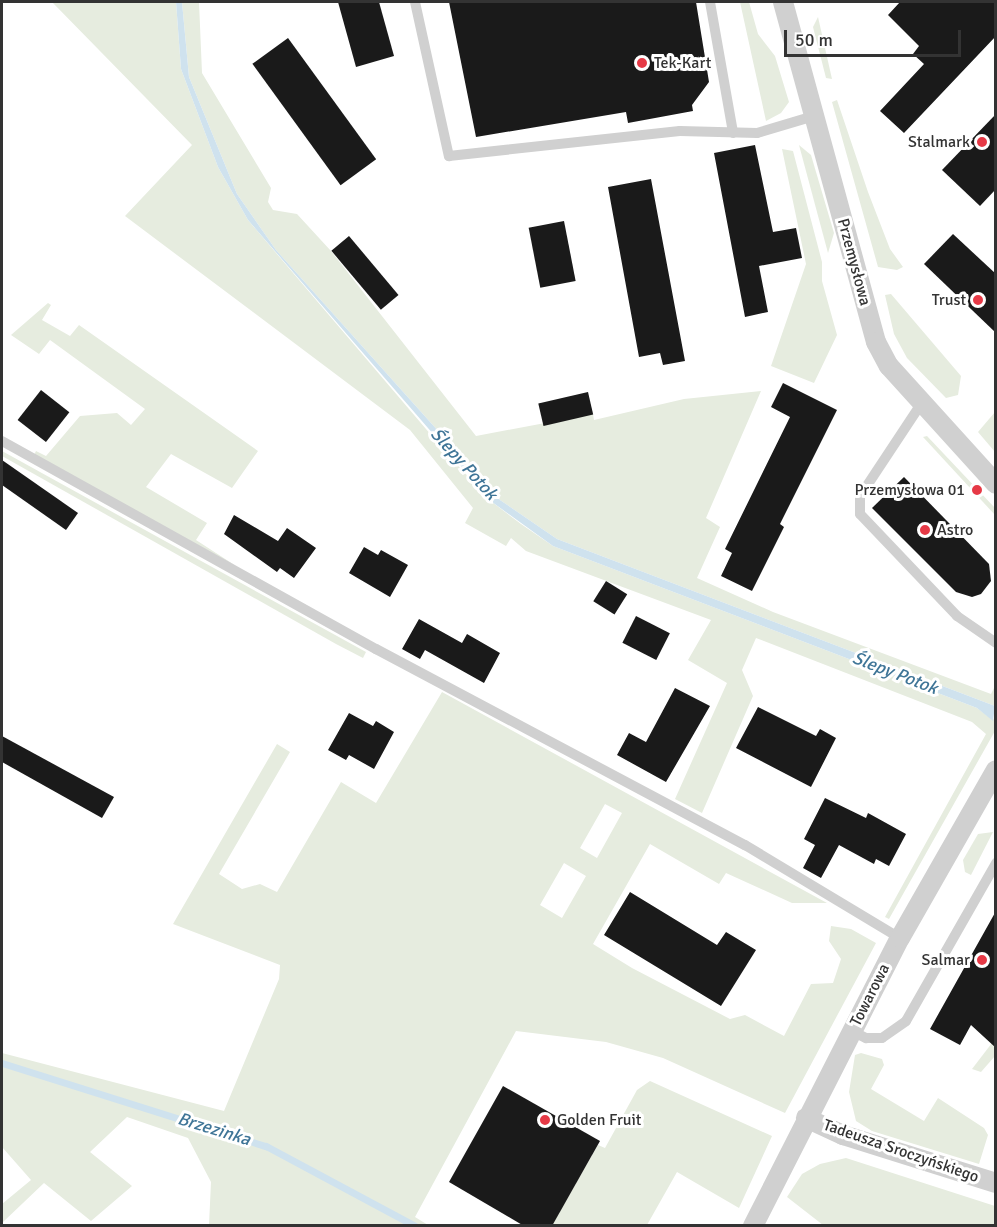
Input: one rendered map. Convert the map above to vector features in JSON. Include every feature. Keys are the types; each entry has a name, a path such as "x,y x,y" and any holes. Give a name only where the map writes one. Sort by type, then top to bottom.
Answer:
{"street":[{"name":"Przemysłowa","path":"783,2 873,333 889,366 921,404 996,484"},
{"name":"Towarowa","path":"753,1226 806,1118 900,938 989,795 996,770"},
{"name":"Tadeusza Sroczyńskiego","path":"806,1118 843,1135 996,1183"}],"lane":[{"path":"415,2 449,156 680,131 757,133 814,116"},
{"path":"710,2 733,133"},
{"path":"921,404 860,496 860,514 957,616 996,643"},
{"path":"2,441 376,649 745,845 900,938"},
{"path":"852,1031 866,1038 882,1038 906,1021 996,863"}],"shaded area":[{"path":"52,2 176,2 181,69 218,167 248,220 449,456 492,502 521,524 553,546 977,708 993,720 995,716 995,731 889,919 885,917 986,734 972,722 756,638 742,670 753,696 702,813 675,799 727,683 688,660 711,620 526,551 511,538 506,546 465,523 473,508 410,430 125,216 192,145"},
{"path":"182,2 199,2 202,73 271,188 268,202 273,210 297,214 331,251 476,436 593,414 594,420 684,399 761,391 706,518 720,527 697,578 773,612 991,694 995,686 995,706 557,539 500,500 276,250 237,194 189,77"},
{"path":"740,2 749,2 758,34 775,56 789,102 781,113 766,121"},
{"path":"818,17 832,79 826,78 813,27"},
{"path":"837,100 890,249 903,267 897,270 878,267 832,102"},
{"path":"799,145 811,155 834,233 828,253"},
{"path":"782,149 793,151 822,262 822,281 837,335 814,383 771,366 806,264"},
{"path":"891,294 961,376 958,395 946,398 907,358 894,334 885,295"},
{"path":"48,303 51,305 42,320 70,336 79,325 258,451 232,488 171,454 146,487 207,523 196,540 236,566 34,455 36,451 46,456 80,416 117,413 131,425 145,409 50,340 39,354 11,335"},
{"path":"995,412 995,452 978,432"},
{"path":"927,436 995,508 995,515 923,437"},
{"path":"2,451 366,652 363,658 2,456"},
{"path":"442,692 827,903 792,903 726,873 719,884 650,844 593,944 632,968 730,1019 745,1015 784,1036 811,984 833,983 841,959 829,941 831,926 851,929 876,943 785,1113 663,1058 606,1042 516,1031 415,1217 428,1225 209,1225 211,1182 188,1138 127,1117 90,1152 132,1186 91,1221 44,1183 2,1223 2,1204 31,1180 2,1147 2,1053 224,1111 279,979 280,965 173,924 277,744 290,752 219,874 242,889 260,884 277,892 341,782 376,803","holes":["605,804 622,813 597,858 580,848","564,863 586,876 562,918 540,905"]},
{"path":"993,832 971,875 965,872 963,860 978,834"},
{"path":"995,1039 995,1056 981,1072 972,1069"},
{"path":"861,1053 882,1059 884,1065 871,1089 924,1121 938,1098 984,1128 988,1135 979,1164 872,1131 856,1121 849,1092 855,1055"},
{"path":"650,1081 772,1136 739,1208 677,1172 647,1225 552,1225 598,1145 605,1148 637,1090"},
{"path":"846,1158 995,1206 995,1225 823,1225 787,1197 802,1174 820,1164"}],"water":[{"name":"Ślepy Potok","path":"176,2 182,2 189,77 237,194 276,250 500,500 557,539 995,706 993,721 977,708 553,546 492,502 248,220 218,167 181,69"}],"building":[{"path":"338,2 379,2 394,56 356,67"},
{"path":"449,2 696,2 709,82 692,105 693,111 628,123 626,112 476,137"},
{"path":"900,2 996,2 996,36 904,133 880,111 924,64 913,54 919,46 888,15"},
{"path":"288,38 376,159 341,185 252,64"},
{"name":"Stalmark","path":"996,114 996,189 980,206 942,170"},
{"path":"755,145 773,232 796,228 802,258 759,266 768,312 745,317 714,153"},
{"path":"651,179 685,361 663,365 660,353 639,357 608,187"},
{"path":"564,221 576,281 540,288 529,228"},
{"name":"Trust","path":"953,234 996,274 996,333 924,264"},
{"path":"349,236 398,295 381,310 331,251"},
{"path":"783,383 837,410 780,524 784,527 752,591 721,576 732,553 725,549 790,417 771,407"},
{"path":"41,390 69,412 46,442 18,420"},
{"path":"588,392 593,414 543,426 538,403"},
{"path":"2,460 78,513 66,530 2,485"},
{"name":"Astro","path":"904,477 989,564 991,581 981,594 972,597 956,592 872,508"},
{"path":"234,515 278,541 287,528 316,548 294,578 280,568 277,572 224,534"},
{"path":"364,547 378,555 381,550 408,565 390,597 349,573"},
{"path":"606,581 627,594 614,615 593,601"},
{"path":"636,616 670,633 656,660 622,643"},
{"path":"419,619 462,643 467,634 500,653 484,683 425,650 420,659 402,649"},
{"path":"675,688 710,706 666,782 617,755 629,733 646,742"},
{"path":"758,707 816,736 820,729 836,738 811,787 736,748"},
{"path":"349,713 373,726 376,721 394,732 374,769 349,755 346,760 328,750"},
{"path":"2,736 114,797 102,818 2,762"},
{"path":"825,798 866,818 868,813 906,834 889,866 876,859 874,864 839,845 821,878 803,868 815,845 804,839"},
{"path":"630,892 717,945 726,932 756,950 721,1006 604,935"},
{"name":"Salmar","path":"996,911 996,1048 971,1025 960,1045 930,1029"},
{"path":"503,1086 600,1141 552,1226 524,1226 449,1182"}],"waterway":[{"name":"Brzezinka","path":"2,1063 266,1146 415,1226"}],"place":[{"name":"Tek-Kart","path":"642,63"},
{"name":"Stalmark","path":"982,142"},
{"name":"Trust","path":"978,300"},
{"name":"Przemysłowa 01","path":"977,490"},
{"name":"Astro","path":"925,530"},
{"name":"Salmar","path":"982,960"},
{"name":"Golden Fruit","path":"545,1120"}]}
